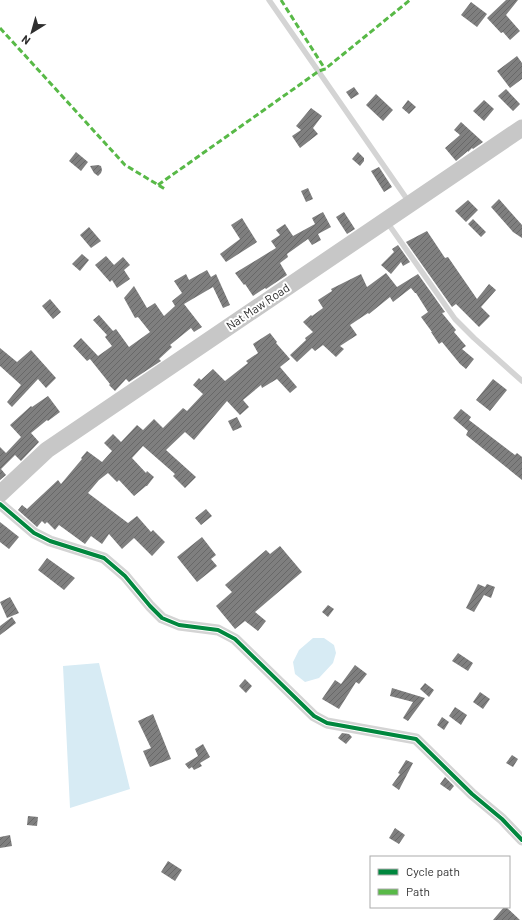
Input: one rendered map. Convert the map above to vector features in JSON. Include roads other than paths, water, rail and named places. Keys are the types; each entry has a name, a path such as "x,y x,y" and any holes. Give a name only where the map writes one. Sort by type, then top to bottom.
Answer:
{"main road":[{"name":"Nat Maw Road","path":"0,494 47,450 522,128"}],"street":[{"path":"0,504 34,533 50,541 104,558 125,576 162,618 179,625 218,630 235,639 314,716 327,723 416,739 472,794 502,819 522,840"}],"lane":[{"path":"269,0 410,204"},
{"path":"386,221 455,319 522,381"}],"water":[{"path":"313,638 324,638 334,645 336,653 333,663 319,678 305,682 295,674 293,662 299,650"},
{"path":"99,663 130,789 70,808 63,666"}]}
